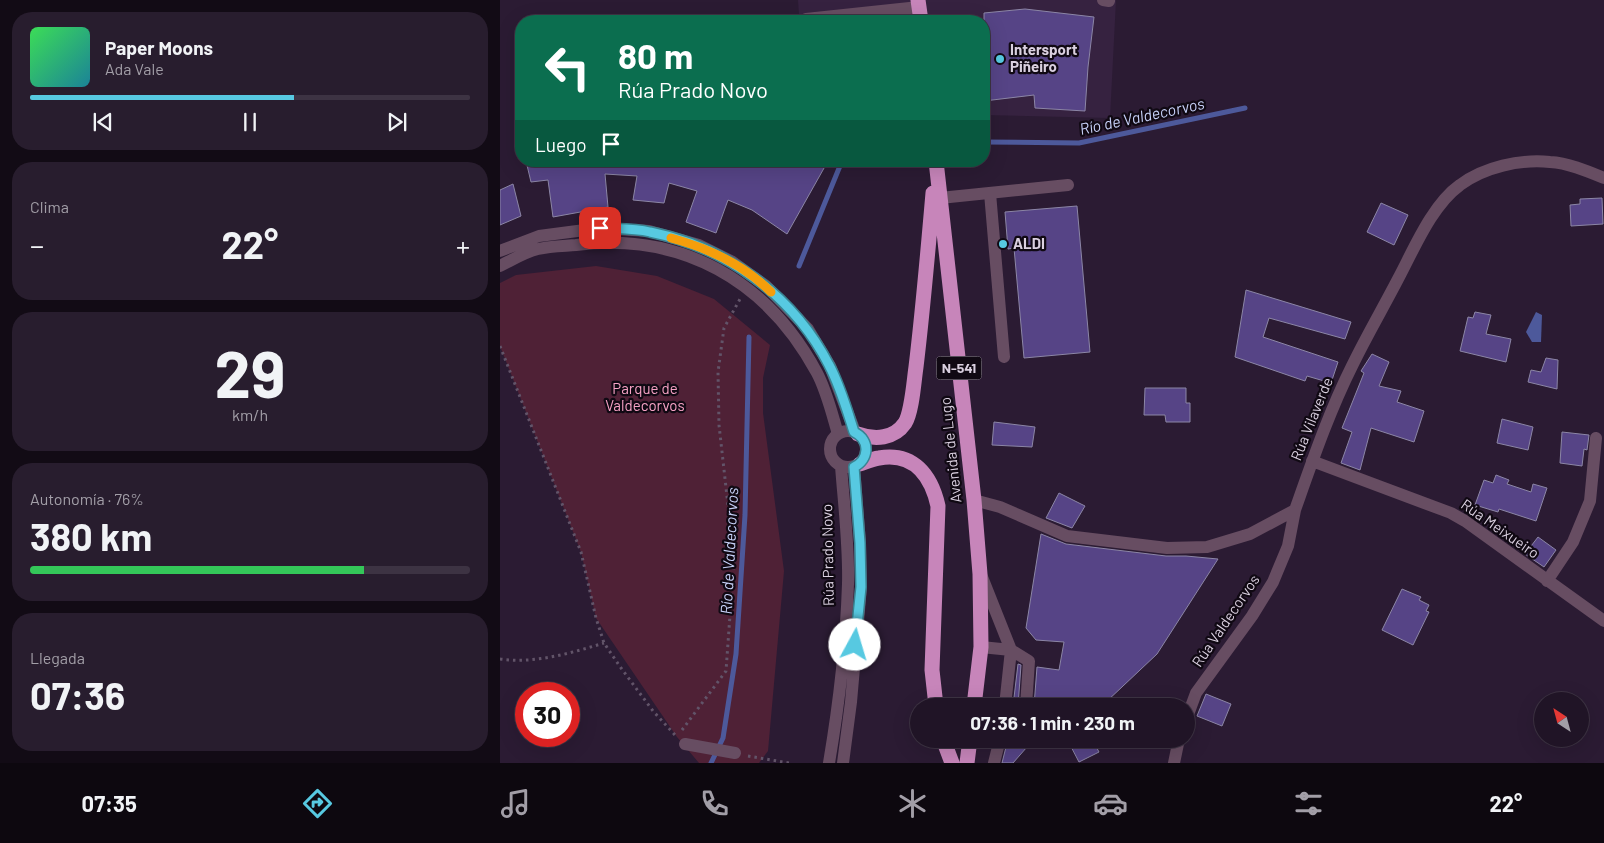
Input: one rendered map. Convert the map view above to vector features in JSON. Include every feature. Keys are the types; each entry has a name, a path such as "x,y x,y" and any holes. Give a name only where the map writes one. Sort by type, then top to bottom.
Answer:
{"highway":[{"path":"856,433 869,438 894,434 906,422 912,398 924,305 936,167"},
{"name":"Avenida de Lugo","path":"937,167 974,500 980,574 981,647 975,698"},
{"path":"851,466 879,458 901,459 925,473 935,492 938,506 932,670 935,698"},
{"path":"946,748 952,763"},
{"path":"967,763 969,748"}],"street":[{"path":"841,15 919,6"},
{"name":"Rúa Vilaverde","path":"1295,510 1312,461 1352,366 1419,240 1448,194 1481,173 1500,166 1526,161 1551,162 1604,178"},
{"path":"940,198 1068,185"},
{"path":"990,193 1004,356"},
{"path":"500,251 539,236 600,228 648,231 699,245 731,261 766,286 808,330 830,366 856,433 865,442 867,449 864,458 851,466 834,461 830,450 831,444 838,434 844,432 856,433"},
{"path":"500,266 538,249 602,242 649,245 698,259 728,274 760,299 799,343 818,375 831,407 838,434"},
{"path":"1547,581 1573,542 1590,501 1596,438"},
{"name":"Rúa Meixueiro","path":"1312,461 1451,513 1465,521 1604,621"},
{"name":"Rúa Prado Novo","path":"829,763 839,697 848,584 847,541 851,466"},
{"name":"Rúa Prado Novo","path":"843,763 851,702 861,587 860,543 851,466"},
{"path":"974,500 1000,507 1067,536 1167,548 1208,547 1250,534 1295,510"},
{"name":"Rúa Valdecorvos","path":"1194,698 1252,616 1273,582 1288,546 1295,510"},
{"path":"980,574 1011,650 1006,698"},
{"path":"981,647 1011,650 1029,661 1027,698"},
{"path":"685,744 735,753"},
{"path":"994,763 998,748"},
{"path":"1174,763 1177,748"}],"path":[{"path":"500,346 581,552 596,618 604,643 653,711 677,737 726,671 734,559 719,425 718,372 724,328 746,288"},
{"path":"500,659 531,660 578,651 604,643"},
{"path":"735,753 789,763"}],"shaded area":[{"path":"798,0 1116,0 1110,118 990,115 990,15 799,15"}],"green space":[{"name":"Parque de Valdecorvos","path":"596,266 657,276 714,299 770,345 763,378 763,413 784,571 768,751 759,763 699,763 677,737 596,618 581,552 500,346 500,283 516,275"}],"water":[{"path":"1536,312 1542,315 1541,342 1532,342 1526,332"}],"building":[{"path":"1025,9 1094,17 1085,111 1035,108 1034,95 990,100 990,15 984,15 984,13"},
{"path":"527,167 825,167 787,234 752,210 728,200 716,233 686,222 697,191 669,183 664,203 633,200 637,176 605,174 608,207 553,217 548,180 531,182"},
{"path":"513,184 521,216 500,225 500,190"},
{"path":"1602,198 1603,224 1571,226 1570,205 1580,204 1580,199"},
{"path":"1381,203 1408,215 1394,245 1367,232"},
{"path":"1077,206 1090,352 1024,358 1014,248 1008,249 1005,212"},
{"path":"1246,290 1351,322 1345,339 1269,318 1263,337 1338,362 1331,383 1307,376 1305,381 1235,357"},
{"path":"1475,312 1491,315 1486,334 1511,339 1506,362 1460,351 1468,317 1473,318"},
{"path":"1372,354 1389,362 1379,386 1401,391 1397,402 1424,411 1414,442 1371,428 1360,470 1341,463 1352,432 1342,428 1364,373 1361,371"},
{"path":"1546,358 1558,360 1557,389 1528,382 1531,370 1541,372"},
{"path":"1145,388 1186,388 1186,403 1190,403 1190,422 1166,422 1165,415 1144,415"},
{"path":"1502,419 1533,427 1528,450 1497,443"},
{"path":"994,422 1035,427 1032,447 992,445"},
{"path":"1562,432 1589,435 1587,450 1584,449 1582,466 1560,463"},
{"path":"1496,475 1509,480 1507,484 1531,492 1533,484 1547,488 1536,521 1499,509 1498,512 1475,505 1484,480 1493,483"},
{"path":"1059,493 1085,506 1072,528 1046,518"},
{"path":"1041,534 1066,544 1166,556 1218,559 1157,654 1110,698 1035,698 1037,667 1059,670 1064,642 1036,640 1026,628"},
{"path":"1538,537 1556,550 1544,567 1525,554"},
{"path":"1402,589 1421,597 1419,600 1429,605 1426,611 1429,612 1413,645 1382,630"},
{"path":"1018,664 1021,665 1019,698 1014,698"},
{"path":"1206,694 1231,704 1222,726 1197,716"},
{"path":"1006,748 1026,748 1013,763 1002,763"},
{"path":"1072,748 1097,748 1099,752 1079,762"}],"waterway":[{"name":"Río de Valdecorvos","path":"990,142 1079,143 1245,108"},
{"name":"Río de Valdecorvos","path":"799,266 840,167"},
{"name":"Río de Valdecorvos","path":"711,763 723,738 736,654 745,515 749,337"}],"slow traffic":[{"path":"671,238 699,245 731,261 766,286 771,292"}],"place":[{"name":"Intersport Piñeiro","path":"1000,59"},
{"name":"ALDI","path":"1003,244"}],"route":[{"path":"600,228 648,231 699,245 731,261 766,286 808,330 830,366 854,432 863,439 867,449 860,464 854,467 860,543 861,587 855,645"}]}
